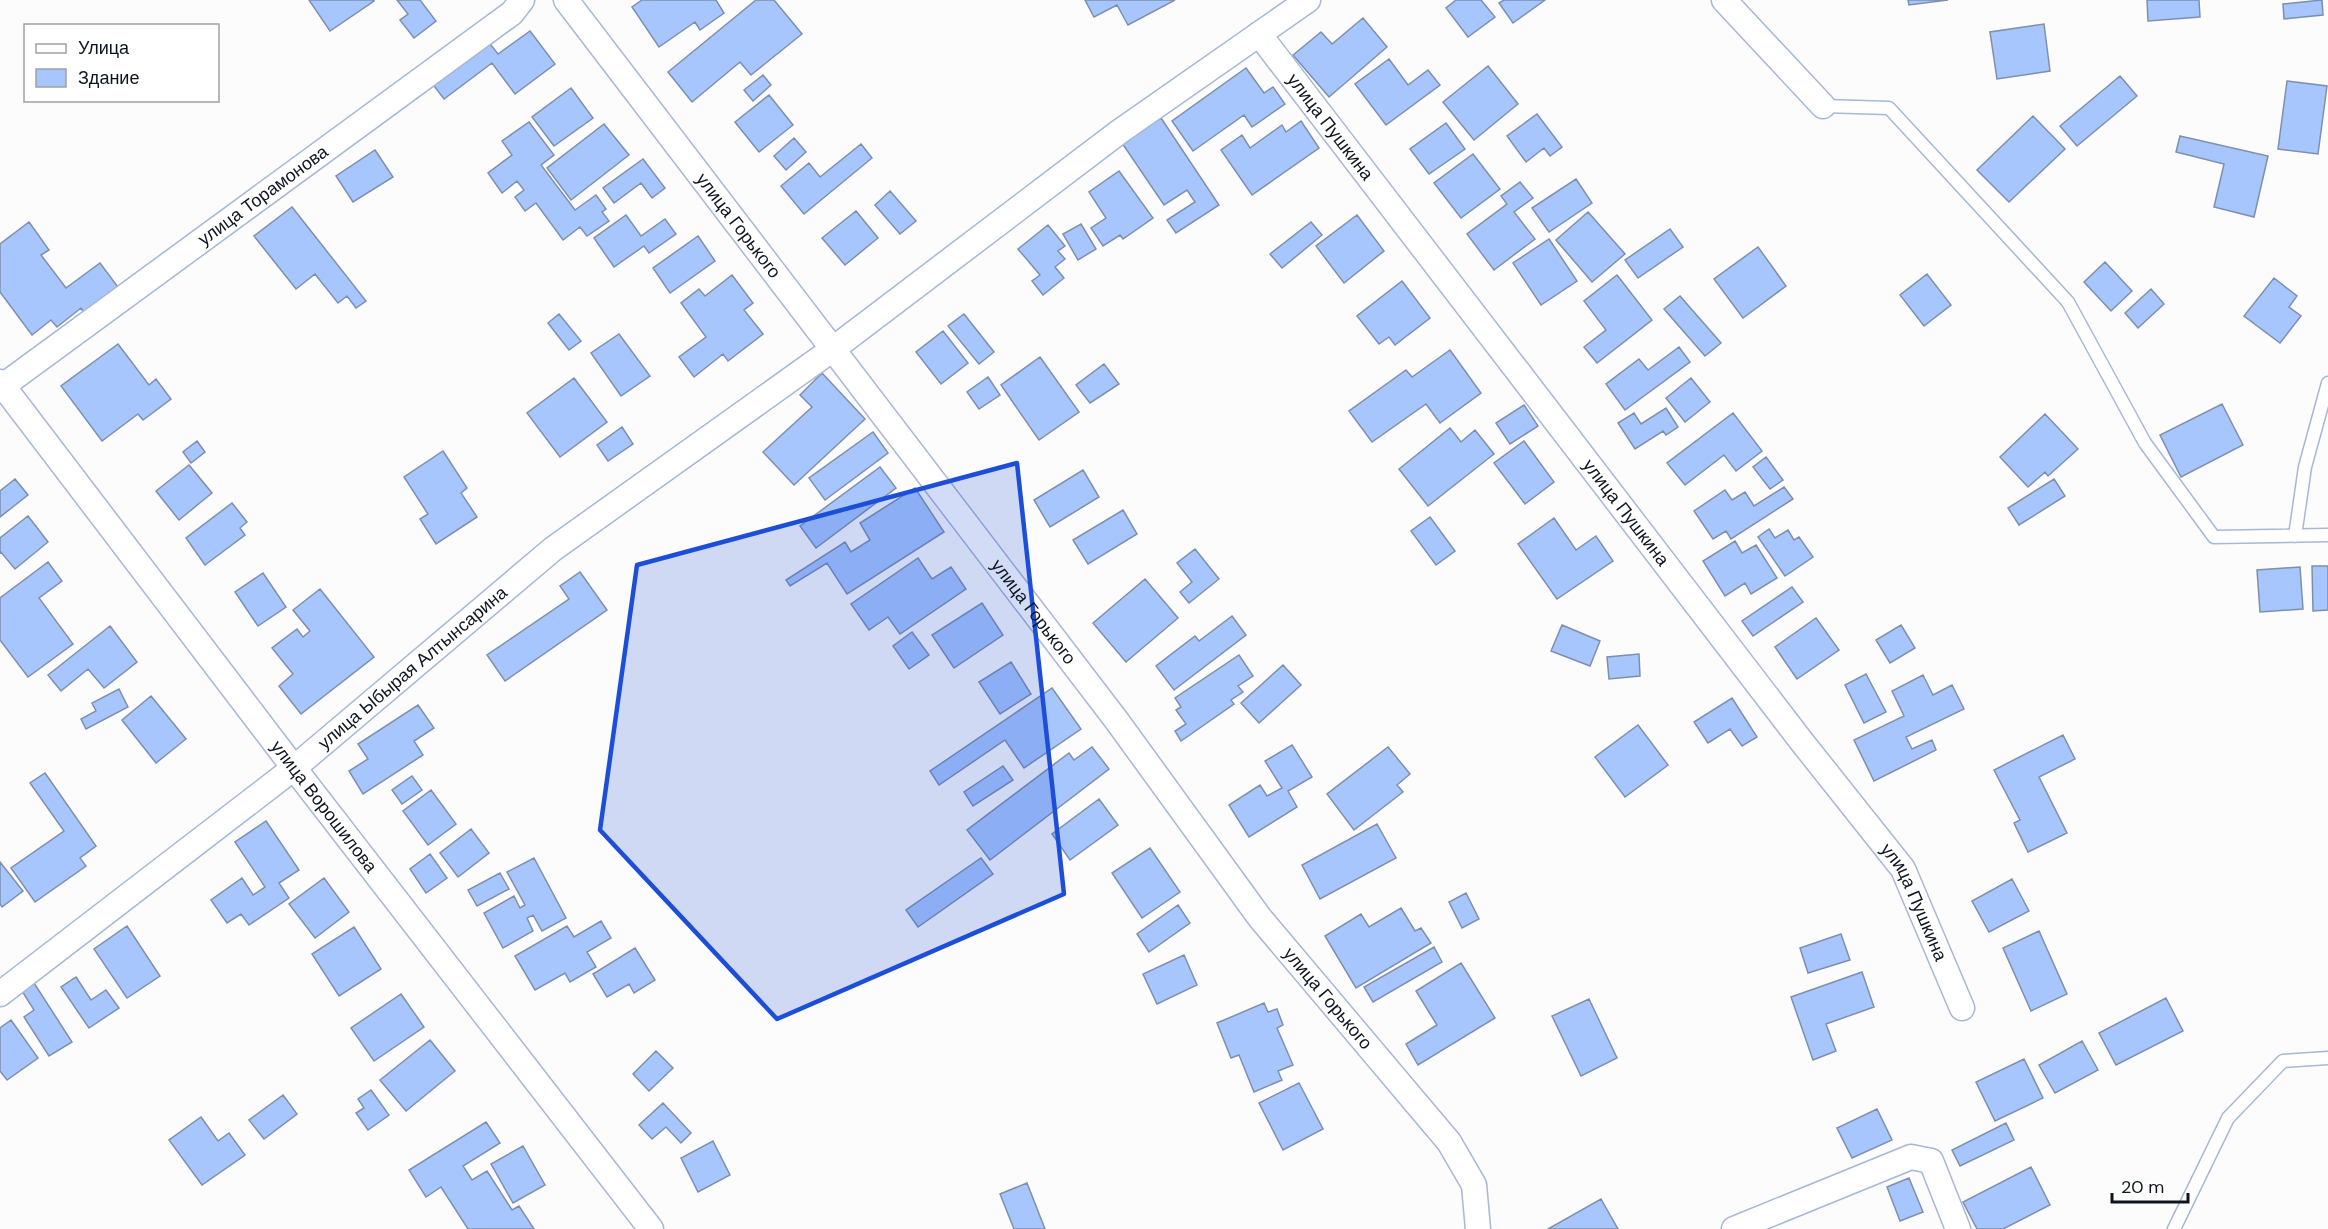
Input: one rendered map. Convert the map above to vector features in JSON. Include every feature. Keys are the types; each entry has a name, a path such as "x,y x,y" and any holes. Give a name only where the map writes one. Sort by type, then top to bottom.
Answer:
{"street":[{"name":"улица Торамонова","path":"1,385 512,12 522,0"},
{"name":"улица Горького","path":"566,0 1117,722 1260,918 1449,1142 1474,1185 1478,1229"},
{"name":"улица Ыбырая Алтынсарина","path":"0,994 294,768 553,549 833,349 1119,132 1308,0"},
{"path":"1724,0 1823,106"},
{"name":"улица Пушкина","path":"1259,34 1787,723 1903,869 1962,1008"},
{"name":"улица Ворошилова","path":"1,385 651,1229"},
{"path":"1734,1229 1911,1157 1931,1161 1958,1229"}],"lane":[{"path":"1823,106 1889,108 2068,303 2145,443 2214,537 2328,535"},
{"path":"2295,536 2305,467 2328,383"},
{"path":"2174,1229 2228,1118 2283,1061 2328,1058"}],"highlighted area":[{"path":"1017,463 1064,894 777,1019 600,830 637,565"}],"building":[{"path":"309,0 374,0 374,1 330,31"},
{"path":"397,0 420,0 436,21 414,38 400,20 408,14"},
{"path":"642,0 716,0 724,13 700,30 695,22 659,47 632,7"},
{"path":"756,0 774,0 802,34 751,75 740,62 692,102 668,72"},
{"path":"1085,0 1175,0 1128,25 1117,5 1094,17"},
{"path":"1456,0 1481,0 1495,17 1468,37 1446,8"},
{"path":"1504,0 1545,0 1513,23 1499,3"},
{"path":"1908,0 1948,0 1909,5"},
{"path":"2147,0 2199,0 2200,17 2148,21"},
{"path":"2322,0 2323,15 2284,19 2283,4"},
{"path":"1363,18 1387,47 1329,97 1293,55 1321,32 1332,44"},
{"path":"2044,24 2050,71 1997,79 1990,32"},
{"path":"530,31 555,64 515,94 492,63 444,99 431,82 487,40 498,54"},
{"path":"1389,59 1408,85 1428,70 1440,85 1386,125 1355,84"},
{"path":"1488,66 1518,104 1474,140 1443,102"},
{"path":"1246,68 1264,93 1273,87 1285,104 1252,127 1244,115 1193,151 1172,121"},
{"path":"763,75 771,85 753,101 744,90"},
{"path":"2120,76 2137,96 2077,146 2060,126"},
{"path":"2287,81 2327,86 2318,154 2278,149"},
{"path":"571,88 593,118 554,146 532,117"},
{"path":"769,95 793,125 759,152 735,122"},
{"path":"1537,114 1562,147 1550,156 1544,148 1526,162 1507,136"},
{"path":"2033,116 2065,149 2009,202 1977,170"},
{"path":"1161,118 1219,205 1176,233 1167,220 1195,202 1187,190 1164,205 1122,143"},
{"path":"1301,121 1319,148 1252,195 1221,150 1242,135 1250,148 1282,125 1286,132"},
{"path":"529,122 554,155 541,165 575,210 596,195 606,209 602,212 609,221 587,236 580,227 563,240 536,203 525,211 515,197 524,190 517,181 502,193 488,173 512,155 502,141"},
{"path":"1446,123 1465,149 1429,174 1410,149"},
{"path":"604,124 629,155 571,200 547,168"},
{"path":"2180,136 2268,156 2254,217 2214,207 2224,164 2176,152"},
{"path":"794,138 806,152 786,170 774,156"},
{"path":"861,144 872,158 804,214 781,186 809,163 820,177"},
{"path":"375,150 393,177 353,202 336,176"},
{"path":"1473,154 1500,189 1461,218 1434,183"},
{"path":"643,159 665,188 652,198 641,183 614,203 603,188"},
{"path":"1119,171 1153,218 1123,239 1120,235 1103,246 1091,228 1106,218 1089,192"},
{"path":"1576,179 1592,203 1549,232 1532,208"},
{"path":"1520,182 1533,198 1514,212 1535,239 1494,270 1467,234 1507,204 1501,196"},
{"path":"890,191 916,221 900,234 875,205"},
{"path":"292,207 366,301 356,308 347,296 338,303 315,274 296,289 254,236"},
{"path":"856,211 878,238 845,265 822,238"},
{"path":"1588,212 1625,254 1592,282 1556,240"},
{"path":"626,215 641,236 665,219 676,234 649,253 644,246 614,267 594,238"},
{"path":"1357,215 1384,251 1344,283 1316,246"},
{"path":"29,222 49,250 41,255 66,288 100,263 118,287 84,313 81,308 57,327 51,320 32,335 0,292 0,244"},
{"path":"1311,222 1322,235 1282,268 1270,254"},
{"path":"1081,224 1096,249 1078,260 1063,234"},
{"path":"1048,225 1065,246 1058,251 1065,259 1055,267 1064,278 1043,295 1032,281 1040,275 1018,249"},
{"path":"1670,229 1683,247 1638,278 1625,260"},
{"path":"698,236 715,261 670,293 653,268"},
{"path":"1549,239 1577,281 1541,305 1513,263"},
{"path":"1758,247 1786,286 1743,318 1714,279"},
{"path":"2105,262 2132,291 2111,311 2084,282"},
{"path":"1927,274 1951,305 1924,326 1900,295"},
{"path":"732,275 753,303 744,310 763,334 728,361 723,354 694,377 679,357 706,337 681,303 699,289 705,296"},
{"path":"1617,275 1652,320 1597,363 1584,347 1606,330 1584,301"},
{"path":"2274,278 2297,296 2289,307 2301,316 2280,343 2244,316"},
{"path":"1402,281 1430,318 1395,345 1389,337 1379,344 1357,316"},
{"path":"2151,289 2164,304 2138,328 2125,313"},
{"path":"1680,296 1721,343 1705,356 1664,309"},
{"path":"559,314 581,341 569,350 548,323"},
{"path":"964,314 994,352 979,364 948,326"},
{"path":"943,331 968,363 941,384 916,352"},
{"path":"619,334 650,376 621,396 591,353"},
{"path":"118,344 149,385 156,379 171,399 143,420 138,414 102,441 61,386"},
{"path":"1679,347 1690,362 1625,410 1606,384 1639,359 1648,370"},
{"path":"1450,350 1481,393 1440,423 1426,404 1372,442 1349,411 1406,370 1412,377"},
{"path":"1040,357 1079,412 1039,440 1001,385"},
{"path":"1104,364 1119,384 1090,403 1076,385"},
{"path":"822,373 865,419 794,485 763,452 812,407 800,395"},
{"path":"988,377 1000,395 979,409 967,392"},
{"path":"574,378 607,422 560,457 527,413"},
{"path":"1691,378 1710,402 1685,422 1666,398"},
{"path":"2222,404 2243,445 2181,477 2160,435"},
{"path":"1524,405 1538,426 1510,444 1496,423"},
{"path":"1666,408 1678,427 1666,435 1663,431 1635,449 1618,423 1634,413 1641,424"},
{"path":"1733,413 1762,451 1736,471 1724,455 1685,485 1667,463"},
{"path":"2045,414 2078,449 2048,476 2045,472 2028,487 2000,457"},
{"path":"622,427 633,444 608,461 597,445"},
{"path":"1450,428 1461,442 1475,430 1494,454 1428,506 1399,469"},
{"path":"873,432 888,453 825,500 809,478"},
{"path":"197,441 205,452 191,463 183,452"},
{"path":"1524,441 1554,482 1525,504 1494,463"},
{"path":"443,451 467,488 461,493 477,517 436,544 420,519 428,514 404,477"},
{"path":"1766,457 1783,480 1770,489 1753,467"},
{"path":"189,465 212,493 179,520 156,491"},
{"path":"880,467 896,488 816,548 800,526"},
{"path":"1083,470 1099,497 1050,527 1034,500"},
{"path":"15,479 28,495 0,517 0,491"},
{"path":"2054,479 2065,496 2019,525 2008,508"},
{"path":"1784,487 1793,499 1731,539 1726,531 1713,539 1694,511 1725,490 1732,500 1745,492 1754,506"},
{"path":"915,488 944,532 847,594 827,563 790,586 786,580 845,542 851,552 870,540 860,523"},
{"path":"232,503 247,522 240,528 245,535 205,565 186,538"},
{"path":"1123,510 1137,534 1088,564 1073,540"},
{"path":"28,516 48,542 15,569 0,553 0,538"},
{"path":"1430,517 1455,551 1436,565 1411,531"},
{"path":"1554,518 1576,550 1596,536 1613,561 1557,599 1518,544"},
{"path":"1769,529 1775,538 1788,530 1794,540 1799,537 1813,557 1785,576 1758,537"},
{"path":"1735,541 1742,553 1756,545 1777,578 1751,594 1745,583 1725,596 1703,561"},
{"path":"1195,549 1219,579 1189,603 1180,592 1192,582 1177,563"},
{"path":"918,558 932,579 951,567 966,589 900,634 888,617 869,630 851,604"},
{"path":"48,562 62,581 39,598 73,644 28,677 0,640 0,598"},
{"path":"2312,566 2328,566 2328,610 2313,611"},
{"path":"2300,567 2303,609 2260,612 2257,570"},
{"path":"580,572 607,610 505,681 487,655 569,599 560,586"},
{"path":"263,573 286,607 258,626 235,592"},
{"path":"1145,579 1178,618 1126,662 1093,623"},
{"path":"1792,587 1803,602 1753,636 1742,621"},
{"path":"320,589 374,657 301,714 279,686 293,674 272,648 297,629 303,637 310,631 293,610"},
{"path":"982,603 1003,635 954,668 932,635"},
{"path":"1232,616 1246,635 1174,690 1156,666 1195,636 1199,641"},
{"path":"1816,618 1839,650 1797,679 1775,647"},
{"path":"1562,625 1600,641 1590,666 1551,651"},
{"path":"1901,625 1915,648 1890,663 1876,640"},
{"path":"110,626 137,662 104,688 88,669 61,691 48,675"},
{"path":"912,632 929,655 909,669 893,646"},
{"path":"1639,654 1640,676 1609,679 1607,657"},
{"path":"1239,655 1253,676 1238,686 1243,692 1231,700 1234,704 1181,741 1175,731 1186,724 1176,710 1181,707 1175,698"},
{"path":"1011,662 1031,694 1000,714 979,682"},
{"path":"1283,665 1301,685 1259,723 1241,703"},
{"path":"1866,674 1886,712 1864,723 1845,685"},
{"path":"1923,675 1933,695 1952,685 1964,709 1906,737 1912,749 1932,740 1936,750 1874,781 1854,740 1904,716 1892,691"},
{"path":"1052,688 1081,729 1024,768 1005,740 939,785 930,771"},
{"path":"119,689 128,707 86,729 81,719 96,711 92,703"},
{"path":"151,696 186,739 156,763 122,720"},
{"path":"1732,698 1757,737 1742,746 1730,729 1708,743 1694,722"},
{"path":"418,705 434,728 414,741 423,755 363,794 349,771 368,759 358,744"},
{"path":"1638,725 1668,765 1625,797 1595,757"},
{"path":"2063,735 2075,759 2039,777 2067,833 2028,852 2014,823 2020,820 1994,770"},
{"path":"1292,745 1312,777 1288,791 1297,807 1249,837 1229,805 1260,785 1267,796 1282,788 1265,761"},
{"path":"1092,747 1109,769 990,860 967,830 1069,753 1074,760"},
{"path":"1388,747 1410,774 1397,785 1403,792 1354,830 1327,794"},
{"path":"1003,766 1013,780 973,806 964,792"},
{"path":"45,773 96,846 80,858 86,866 35,902 11,868 64,831 30,783"},
{"path":"412,776 422,790 402,804 392,790"},
{"path":"431,790 456,824 428,845 403,811"},
{"path":"1099,799 1118,825 1070,860 1052,834"},
{"path":"266,821 299,870 279,883 289,898 249,925 241,914 227,923 211,900 242,878 253,895 265,887 235,842"},
{"path":"1377,824 1396,858 1320,899 1302,865"},
{"path":"471,829 489,853 458,877 440,853"},
{"path":"1150,848 1180,892 1142,918 1112,873"},
{"path":"430,854 447,878 426,893 410,869"},
{"path":"534,858 566,918 542,931 533,915 527,918 533,931 503,948 484,913 514,896 520,908 525,905 507,872"},
{"path":"981,858 993,874 918,927 906,910"},
{"path":"0,862 23,891 2,907 0,904"},
{"path":"500,873 509,889 477,906 468,890"},
{"path":"324,878 349,912 315,938 289,904"},
{"path":"2012,879 2029,911 1989,932 1972,901"},
{"path":"1466,893 1479,919 1462,928 1449,902"},
{"path":"1178,905 1190,923 1149,952 1137,934"},
{"path":"1401,908 1415,931 1421,928 1431,943 1356,988 1325,936 1361,914 1369,927"},
{"path":"601,921 611,938 587,952 596,967 570,982 565,973 535,990 515,956 567,926 574,937"},
{"path":"127,926 160,976 127,998 94,949"},
{"path":"354,927 381,969 339,996 312,954"},
{"path":"2039,931 2067,994 2031,1011 2003,948"},
{"path":"1841,934 1850,960 1808,973 1800,948"},
{"path":"1434,947 1442,962 1373,1002 1364,987"},
{"path":"635,948 655,980 634,993 629,984 607,997 593,974"},
{"path":"1184,955 1197,985 1157,1004 1143,974"},
{"path":"1461,963 1495,1018 1418,1065 1406,1044 1437,1025 1416,991"},
{"path":"1862,972 1874,1007 1826,1024 1836,1051 1813,1060 1791,997"},
{"path":"76,977 91,1000 106,990 119,1008 89,1028 61,987"},
{"path":"34,983 72,1042 49,1056 24,1017 34,1010 22,991"},
{"path":"401,994 424,1027 374,1061 351,1028"},
{"path":"2166,998 2183,1031 2116,1065 2099,1033"},
{"path":"1589,999 1617,1058 1581,1076 1552,1016"},
{"path":"1264,1003 1268,1012 1277,1009 1283,1025 1277,1028 1293,1065 1278,1071 1282,1080 1254,1092 1239,1055 1231,1058 1217,1023"},
{"path":"11,1020 38,1058 7,1080 0,1071 0,1028"},
{"path":"430,1040 455,1071 406,1111 380,1080"},
{"path":"2082,1041 2098,1070 2055,1093 2039,1065"},
{"path":"656,1051 673,1068 649,1091 633,1074"},
{"path":"2024,1059 2043,1098 1995,1121 1976,1082"},
{"path":"1299,1083 1323,1129 1283,1150 1259,1103"},
{"path":"371,1090 389,1115 368,1130 356,1113 364,1108 358,1099"},
{"path":"283,1095 297,1114 264,1139 249,1120"},
{"path":"663,1103 691,1133 681,1143 666,1127 652,1139 639,1125"},
{"path":"1877,1109 1892,1140 1852,1158 1837,1128"},
{"path":"201,1117 218,1141 229,1133 245,1155 202,1185 169,1140"},
{"path":"486,1122 500,1143 463,1166 472,1180 487,1171 512,1210 519,1206 534,1229 468,1229 441,1187 426,1197 409,1170"},
{"path":"2006,1123 2014,1140 1960,1166 1952,1150"},
{"path":"713,1141 730,1175 698,1192 681,1158"},
{"path":"523,1146 545,1185 513,1203 491,1164"},
{"path":"2031,1167 2050,1205 2003,1229 1977,1229 1963,1202"},
{"path":"1909,1178 1923,1212 1900,1221 1887,1187"},
{"path":"1027,1183 1045,1229 1014,1229 1000,1194"},
{"path":"1601,1199 1618,1229 1548,1229"}]}
